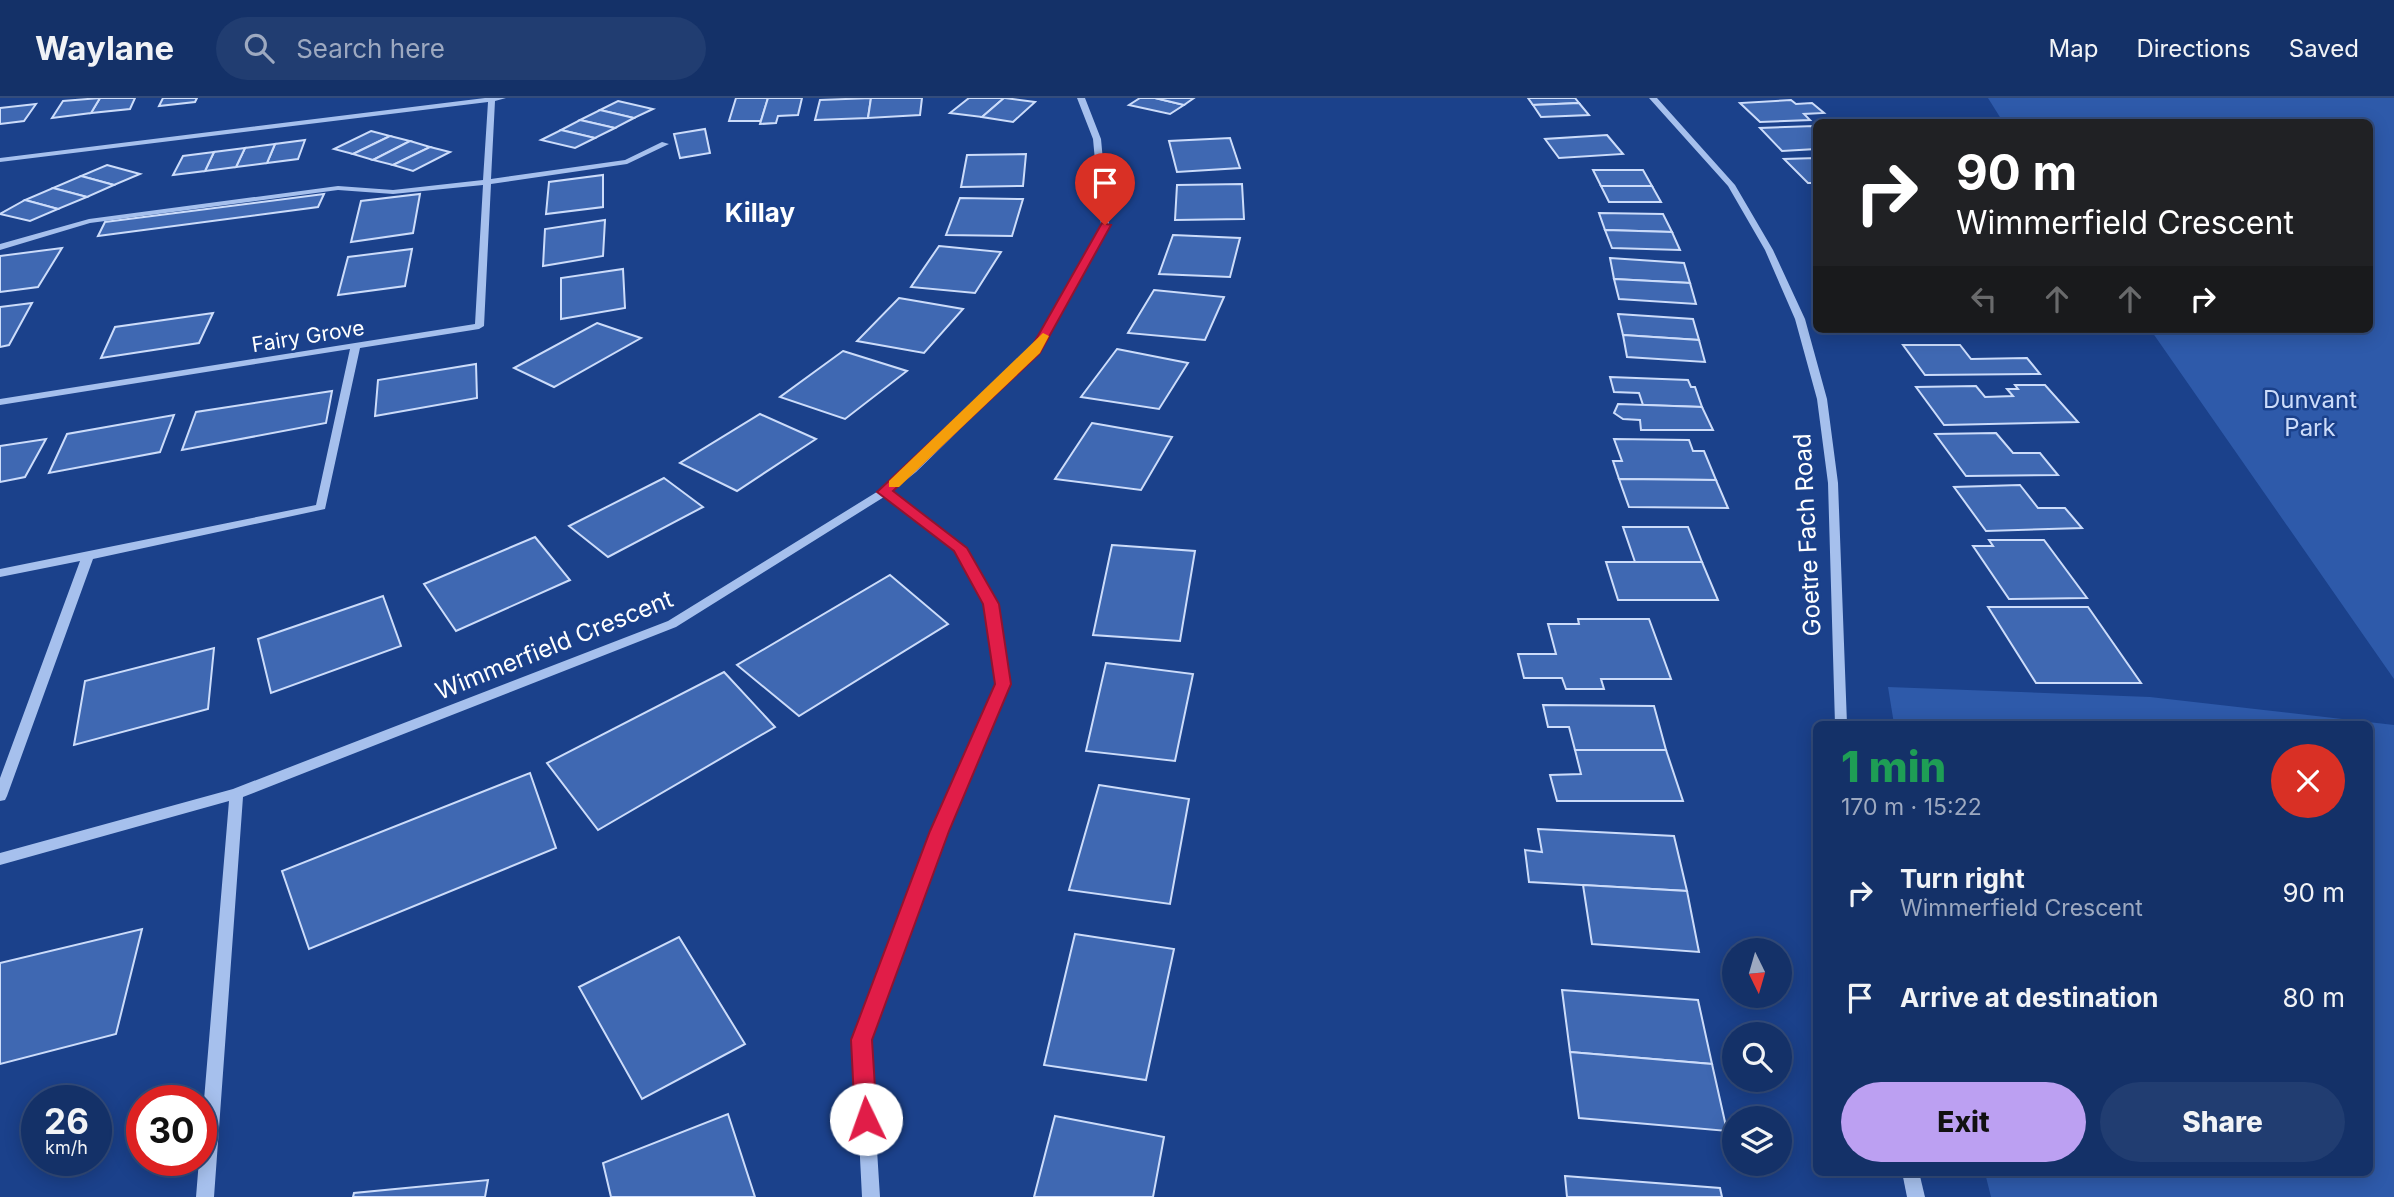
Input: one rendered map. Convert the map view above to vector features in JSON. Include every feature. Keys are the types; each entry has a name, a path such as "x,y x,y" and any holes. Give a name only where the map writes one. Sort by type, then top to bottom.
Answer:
{"street":[{"name":"Wimmerfield Crescent","path":"0,859 236,794 673,624 884,492 912,470 1036,350 1105,225 1097,139 1081,98"},
{"name":"Goetre Fach Road","path":"1653,98 1731,185 1769,250 1800,319 1822,399 1833,483 1841,721"},
{"path":"0,160 497,99"},
{"name":"Fairy Grove","path":"0,402 479,326 487,182 497,99"},
{"path":"0,247 89,220 338,188 393,192 487,182 627,162 665,144"},
{"path":"0,573 321,507 355,347"},
{"path":"871,1197 862,1040 940,831 1003,684 991,604 960,548 884,492"},
{"path":"0,796 88,556"},
{"path":"205,1197 236,794"},
{"path":"1911,1176 1916,1197"}],"green space":[{"name":"Dunvant Park","path":"1988,98 2394,98 2394,679 2153,333 2373,333 2373,119 2001,119"},
{"path":"1888,687 2150,697 2359,721 1894,721"},
{"path":"2373,723 2394,725 2394,1197 1991,1197 1986,1176 2373,1176"}],"building":[{"path":"100,98 135,98 130,109 91,113"},
{"path":"100,98 91,113 52,118 63,101"},
{"path":"163,98 197,98 195,102 159,106"},
{"path":"736,98 768,98 761,121 729,121"},
{"path":"768,98 802,98 798,115 778,116 776,123 760,124"},
{"path":"871,98 868,118 815,120 820,100"},
{"path":"871,98 922,98 920,115 868,118"},
{"path":"969,98 1004,98 982,117 950,113"},
{"path":"1004,98 1035,102 1013,122 982,117"},
{"path":"1140,98 1155,98 1184,105 1170,114 1129,105"},
{"path":"1155,98 1194,98 1184,105"},
{"path":"1528,98 1575,98 1579,103 1533,105"},
{"path":"1791,100 1796,104 1812,103 1824,113 1804,114 1810,120 1760,122 1740,103"},
{"path":"618,101 653,109 634,118 600,110"},
{"path":"1579,103 1589,115 1541,117 1533,105"},
{"path":"36,104 24,121 0,124 0,108"},
{"path":"600,110 634,118 615,128 580,120"},
{"path":"580,120 615,128 595,138 561,130"},
{"path":"1813,126 1813,149 1782,151 1760,128"},
{"path":"705,129 710,153 680,158 674,134"},
{"path":"561,130 595,138 575,148 541,140"},
{"path":"371,131 390,136 353,154 334,149"},
{"path":"1607,135 1623,154 1559,158 1545,139"},
{"path":"390,136 410,141 373,160 353,154"},
{"path":"1230,138 1240,168 1177,172 1169,141"},
{"path":"305,140 298,159 267,163 275,144"},
{"path":"410,141 430,147 393,165 373,160"},
{"path":"275,144 267,163 236,167 245,148"},
{"path":"430,147 450,152 413,171 393,165"},
{"path":"245,148 236,167 205,171 214,152"},
{"path":"214,152 205,171 173,175 183,156"},
{"path":"1026,154 1023,186 961,187 967,155"},
{"path":"1813,158 1813,183 1808,183 1784,159"},
{"path":"107,165 140,174 114,185 81,176"},
{"path":"1593,170 1643,170 1652,186 1601,186"},
{"path":"603,175 603,207 546,214 549,182"},
{"path":"81,176 114,185 87,197 53,188"},
{"path":"1242,184 1244,219 1175,220 1177,185"},
{"path":"1601,186 1652,186 1661,202 1609,202"},
{"path":"53,188 87,197 58,209 25,200"},
{"path":"324,194 318,207 98,236 105,222"},
{"path":"420,194 413,233 351,242 361,201"},
{"path":"960,198 1023,199 1012,236 946,235"},
{"path":"25,200 58,209 30,221 0,214"},
{"path":"1599,213 1663,214 1672,232 1605,230"},
{"path":"605,220 603,256 543,266 545,229"},
{"path":"1605,230 1672,232 1680,250 1612,248"},
{"path":"1173,235 1240,238 1230,277 1159,274"},
{"path":"939,246 1001,252 975,293 911,287"},
{"path":"62,248 38,287 0,292 0,256"},
{"path":"412,249 405,286 338,295 348,257"},
{"path":"1610,258 1684,263 1690,283 1614,279"},
{"path":"623,269 625,308 561,319 561,278"},
{"path":"1614,279 1690,283 1696,304 1619,299"},
{"path":"1154,290 1224,297 1205,340 1128,333"},
{"path":"899,298 963,309 924,353 857,341"},
{"path":"32,303 9,345 0,347 0,307"},
{"path":"213,313 199,343 101,358 115,327"},
{"path":"1618,314 1693,319 1699,340 1623,335"},
{"path":"597,323 641,338 554,387 514,368"},
{"path":"1623,335 1699,340 1705,362 1627,357"},
{"path":"1903,345 1960,345 1971,359 2027,358 2040,374 1925,375"},
{"path":"1117,349 1188,363 1159,409 1081,397"},
{"path":"843,351 907,371 845,419 780,397"},
{"path":"476,364 477,398 375,416 378,380"},
{"path":"1610,377 1688,380 1691,387 1695,387 1702,407 1643,405 1639,393 1614,392"},
{"path":"2015,385 2045,385 2078,422 1944,425 1916,387 1976,386 1985,397 2013,396 2007,389 2018,389"},
{"path":"332,391 326,423 182,450 196,412"},
{"path":"1618,404 1702,407 1713,430 1641,430 1640,420 1623,419 1614,413"},
{"path":"760,414 816,439 737,491 680,463"},
{"path":"174,415 160,452 49,473 67,434"},
{"path":"1092,423 1172,437 1141,490 1055,479"},
{"path":"1996,433 2013,453 2040,453 2058,475 1966,476 1935,434"},
{"path":"46,439 25,477 0,482 0,446"},
{"path":"1614,439 1689,440 1693,451 1704,451 1716,480 1619,479 1613,461 1622,461"},
{"path":"664,478 703,507 608,557 569,526"},
{"path":"1619,479 1716,480 1728,508 1629,507"},
{"path":"2020,485 2038,508 2065,508 2082,528 1986,531 1954,487"},
{"path":"1623,527 1688,527 1702,562 1635,562"},
{"path":"535,537 570,580 456,631 424,584"},
{"path":"1989,540 2044,540 2087,598 2009,599 1973,546 1993,546"},
{"path":"1112,545 1195,551 1180,641 1093,635"},
{"path":"1606,562 1702,562 1718,600 1618,600"},
{"path":"890,575 948,624 799,716 737,665"},
{"path":"383,596 401,646 271,693 258,639"},
{"path":"1988,607 2088,607 2141,683 2036,683"},
{"path":"1578,619 1649,619 1671,679 1601,679 1604,689 1566,689 1562,678 1524,678 1518,654 1556,654 1548,624 1579,624"},
{"path":"214,648 208,709 74,745 85,681"},
{"path":"1106,663 1193,674 1175,761 1086,751"},
{"path":"724,672 775,727 598,830 547,763"},
{"path":"1543,705 1654,706 1666,750 1575,750 1569,727 1548,727"},
{"path":"1575,750 1666,750 1683,801 1557,801 1550,775 1581,774"},
{"path":"530,773 556,848 309,949 282,871"},
{"path":"1099,785 1189,799 1170,904 1069,890"},
{"path":"1538,829 1674,836 1687,891 1529,882 1525,850 1542,852"},
{"path":"1583,885 1687,891 1699,952 1592,944"},
{"path":"142,929 116,1034 0,1064 0,963"},
{"path":"1075,934 1174,949 1146,1080 1044,1065"},
{"path":"679,937 745,1044 642,1099 579,987"},
{"path":"1562,990 1698,1000 1712,1064 1570,1052"},
{"path":"1570,1052 1712,1064 1722,1109 1722,1131 1579,1118"},
{"path":"728,1114 755,1197 611,1197 603,1163"},
{"path":"1055,1116 1164,1137 1153,1197 1034,1197"},
{"path":"1565,1176 1720,1188 1722,1197 1567,1197"},
{"path":"488,1180 485,1197 353,1197 354,1193"}],"slow traffic":[{"path":"894,484 912,470 1036,350 1043,336"}],"district":[{"name":"Killay","path":"760,212"}],"route":[{"path":"866,1119 862,1040 940,831 1003,684 991,604 960,548 884,492 912,470 1036,350 1105,225"}]}
